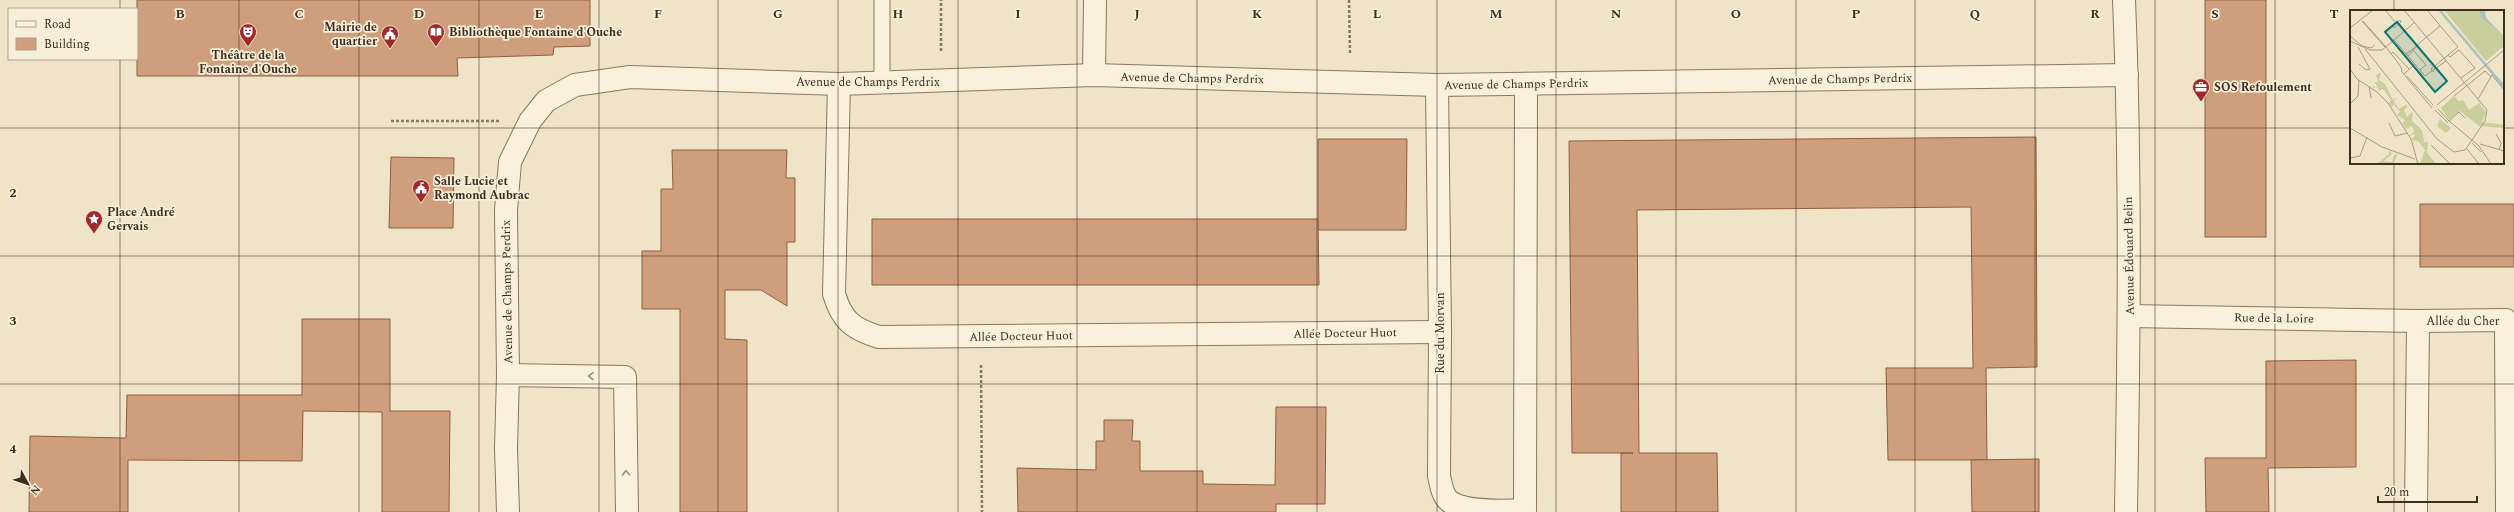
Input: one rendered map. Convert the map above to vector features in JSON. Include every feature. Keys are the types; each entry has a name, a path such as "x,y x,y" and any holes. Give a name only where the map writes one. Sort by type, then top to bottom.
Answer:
{"street":[{"path":"1094,75 1095,0"},
{"name":"Avenue Édouard Belin","path":"2124,0 2127,75 2129,316 2126,512"},
{"name":"Avenue de Champs Perdrix","path":"508,512 506,448 508,375 506,210 510,162 530,121 546,101 575,85 630,77 839,84 940,82 1094,75 1437,84 1526,84 2127,75"},
{"name":"Allée Docteur Huot","path":"839,84 834,294 839,309 848,322 861,331 879,337 1440,332"},
{"name":"Rue du Morvan","path":"1437,84 1440,332 1439,476 1442,490 1449,502 1467,509 1490,511 1525,511 1526,84"},
{"name":"Rue de la Loire","path":"2129,316 2418,321"},
{"name":"Allée du Cher","path":"2416,512 2418,321 2506,320 2511,466 2507,512"},
{"name":"Avenue de Champs Perdrix","path":"508,375 625,377 627,512"}],"lane":[{"path":"882,0 882,83"}],"path":[{"path":"940,82 941,0"},
{"path":"1349,0 1349,35"},
{"path":"391,121 465,121"},
{"path":"981,336 982,512"}],"building":[{"path":"137,0 590,0 590,46 554,47 553,55 457,58 458,76 137,76"},
{"path":"2205,0 2266,0 2266,237 2205,237"},
{"path":"2036,137 2037,367 1986,368 1987,460 1888,460 1886,368 1973,368 1971,207 1637,210 1639,453 1717,453 1718,512 1621,512 1621,453 1572,453 1569,141"},
{"path":"1318,139 1407,139 1406,230 1318,230"},
{"path":"672,150 787,150 786,178 795,178 795,242 787,242 787,306 761,290 725,290 725,339 747,340 747,512 680,512 680,309 642,309 642,251 661,251 661,189 673,189"},
{"name":"Salle Lucie et Raymond Aubrac","path":"391,157 454,158 453,228 389,228"},
{"path":"2420,204 2514,204 2514,267 2420,267"},
{"path":"872,219 1318,219 1319,285 872,285"},
{"path":"302,319 390,319 390,411 450,411 449,512 382,512 382,412 303,411 302,461 128,460 128,512 29,512 30,436 126,438 127,395 302,395"},
{"path":"2356,360 2356,467 2268,468 2269,512 2206,512 2205,458 2266,458 2266,361"},
{"path":"1276,407 1326,407 1325,504 1276,504 1276,512 1018,512 1017,468 1096,470 1096,441 1104,441 1104,420 1133,420 1132,441 1140,441 1140,471 1203,471 1203,484 1275,485"},
{"path":"2039,459 2039,512 1972,512 1971,460"}],"place":[{"name":"Théâtre de la Fontaine d'Ouche","path":"248,47"},
{"name":"Bibliothèque Fontaine d'Ouche","path":"436,47"},
{"name":"Mairie de quartier","path":"390,49"},
{"name":"SOS Refoulement","path":"2201,102"},
{"name":"Salle Lucie et Raymond Aubrac","path":"421,203"},
{"name":"Place André Gervais","path":"94,234"}]}
